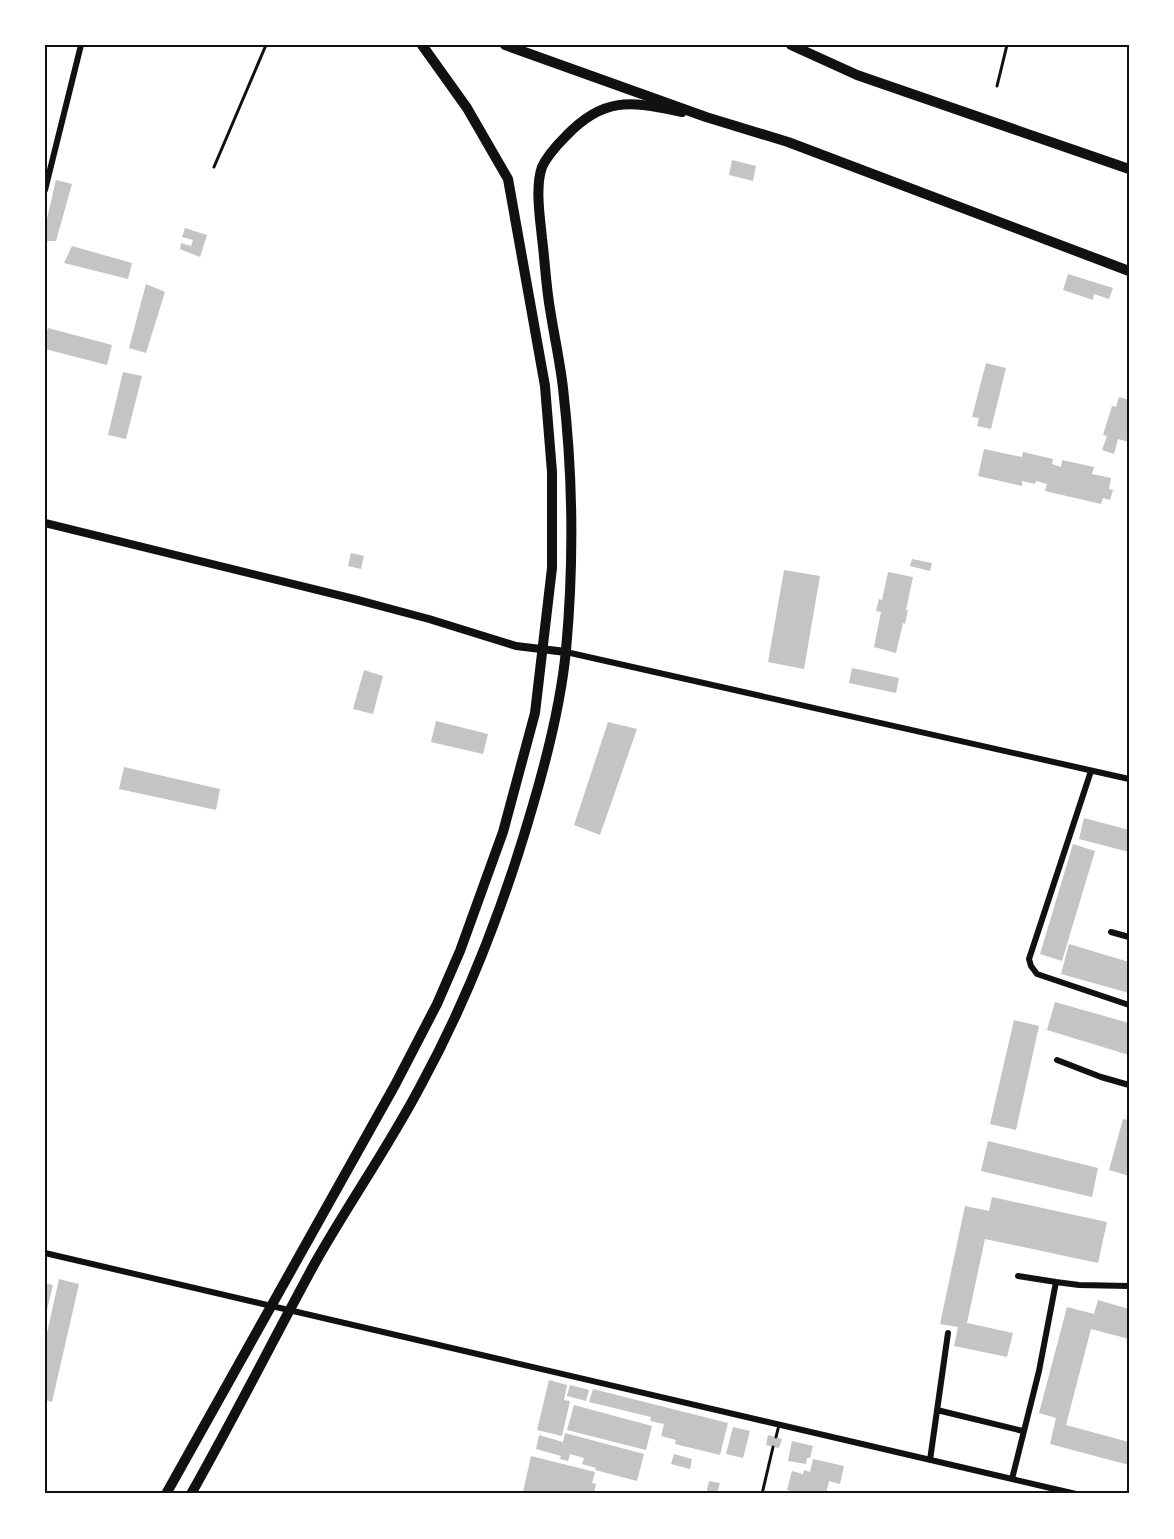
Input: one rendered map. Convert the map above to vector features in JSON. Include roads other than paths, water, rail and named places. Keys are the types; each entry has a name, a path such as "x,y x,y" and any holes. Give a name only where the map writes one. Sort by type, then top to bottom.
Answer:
{"main road":[{"path":"166,1494 395,1085 437,1004 460,951 490,870 517,785 535,713 552,568 552,472 545,386 508,178 467,108 422,45"},
{"path":"505,45 706,117 788,142 1129,271"},
{"path":"791,45 857,75 1129,170"},
{"path":"190,1494 316,1262 421,1087 478,963 505,896 539,786 556,719 566,652 571,506 562,387 549,303 538,203 542,169 554,149 570,132 588,117 609,105 639,103 706,117"}],"street":[{"path":"45,190 81,45"},
{"path":"45,523 354,599 516,646 566,652 1129,779"},
{"path":"1091,771 1029,959 1037,974 1129,1005"},
{"path":"1111,932 1129,937"},
{"path":"1057,1060 1129,1086"},
{"path":"45,1253 1076,1494"},
{"path":"1018,1276 1079,1285 1129,1286"},
{"path":"1012,1479 1039,1371 1056,1282"},
{"path":"930,1460 948,1333"},
{"path":"937,1410 1023,1431"}],"lane":[{"path":"214,167 266,45"},
{"path":"997,86 1007,45"},
{"path":"776,1437 779,1425"},
{"path":"762,1494 773,1447"}]}
